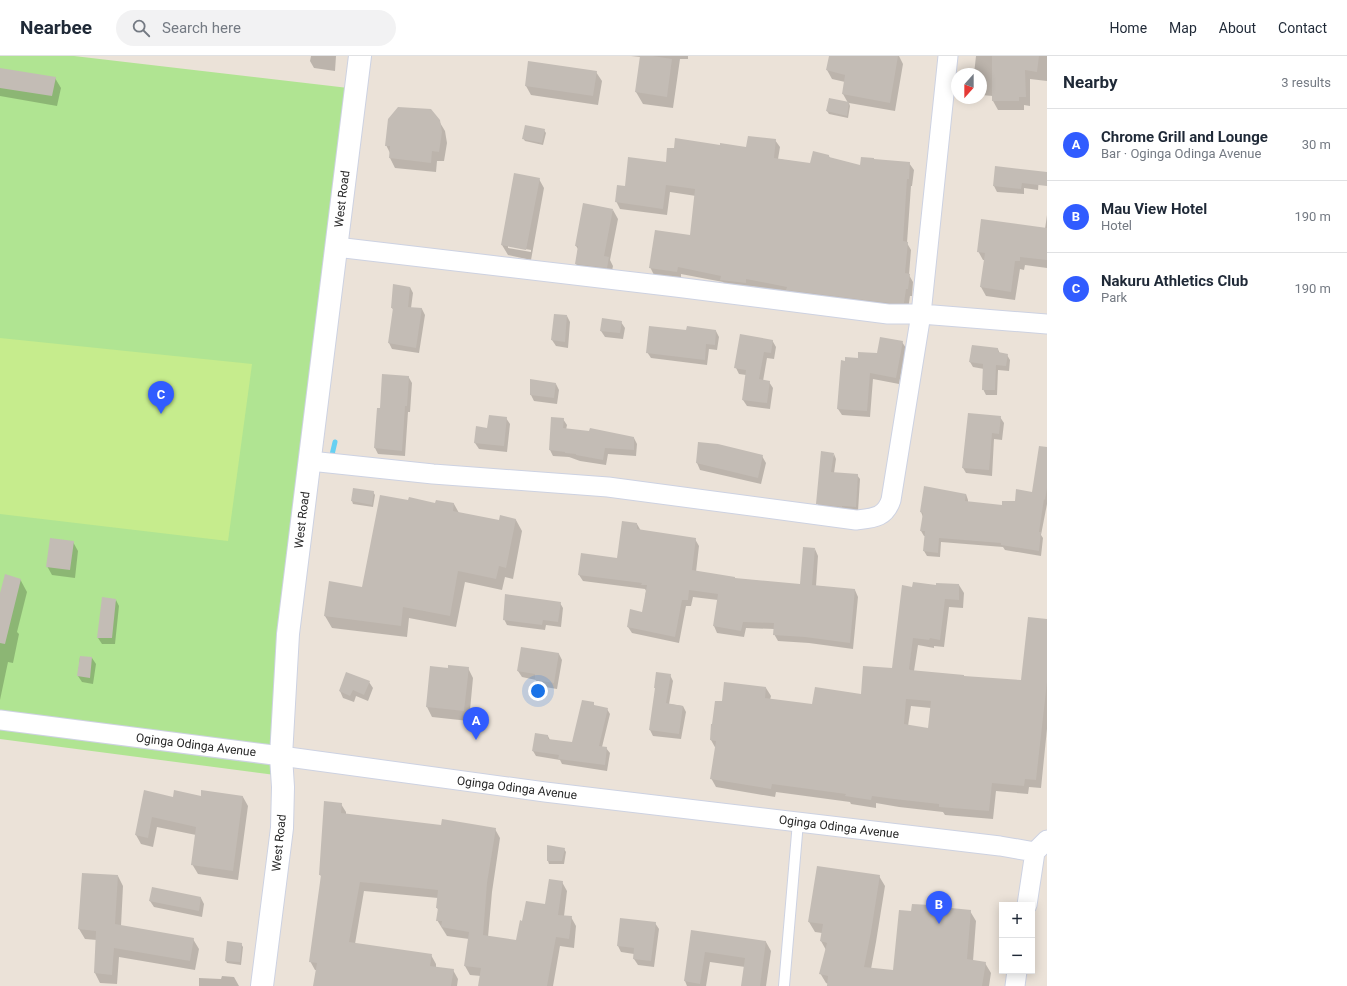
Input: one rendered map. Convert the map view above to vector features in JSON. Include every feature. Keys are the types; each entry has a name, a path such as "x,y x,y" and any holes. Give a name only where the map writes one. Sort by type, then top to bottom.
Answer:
{"street":[{"name":"West Road","path":"262,986 282,828 283,787 281,756 288,634 360,56"},
{"path":"310,460 432,474 608,487 856,520 875,518 883,513 888,508 891,500 921,314 948,56"},
{"path":"336,247 676,287 888,314 921,314 1047,324"},
{"name":"Oginga Odinga Avenue","path":"0,720 545,792 1000,846 1041,846"},
{"path":"1028,902 1041,846"},
{"path":"1015,986 1017,974"}],"lane":[{"path":"784,986 798,822"}],"green space":[{"path":"0,56 74,56 357,89 283,776 0,739"},
{"path":"0,338 252,364 228,541 0,514"}],"building":[{"path":"640,56 653,56 672,59 667,97 635,92"},
{"path":"829,56 898,56 890,103 842,94 845,75 826,70"},
{"path":"992,56 1039,56 1037,72 1025,70 1026,97 1019,97 1019,101 992,101"},
{"path":"528,61 597,71 593,96 525,86"},
{"path":"0,68 56,77 52,96 0,88"},
{"path":"829,98 849,102 847,116 826,111"},
{"path":"398,107 431,109 440,120 442,132 439,152 432,151 431,163 389,158 390,146 385,146 388,119"},
{"path":"525,125 545,129 542,143 522,139"},
{"path":"748,136 776,139 774,158 810,163 813,151 860,165 861,157 910,162 909,179 907,179 903,241 908,242 905,273 910,274 904,303 889,303 786,290 787,287 746,279 746,283 720,280 721,276 678,267 677,272 649,268 655,230 690,235 695,189 666,185 663,209 615,202 617,185 625,186 628,157 666,162 667,148 674,148 675,138 720,145 720,143 746,147"},
{"path":"995,166 1047,172 1047,186 1022,183 1021,189 993,186"},
{"path":"514,173 540,178 526,250 501,245"},
{"path":"583,203 613,209 604,256 609,257 607,268 575,264 578,246 575,246"},
{"path":"981,219 1047,228 1047,260 1020,257 1020,261 1015,261 1011,292 980,287 985,253 977,252"},
{"path":"393,284 410,287 408,307 422,308 416,348 388,343 393,308 391,308"},
{"path":"554,314 567,315 565,342 551,340"},
{"path":"602,318 622,321 620,333 600,331"},
{"path":"649,326 686,330 687,326 716,330 715,345 706,344 705,360 646,353"},
{"path":"740,334 773,340 771,353 764,352 759,379 770,381 767,403 742,400 746,370 734,368"},
{"path":"880,337 903,341 896,378 870,373 867,411 837,409 841,360 845,361 845,357 858,358 858,352 877,353"},
{"path":"972,345 998,348 998,352 1008,354 1006,366 996,365 995,390 982,390 983,364 969,362"},
{"path":"382,374 409,376 402,451 374,448 377,408 380,408"},
{"path":"530,379 556,383 554,398 530,395"},
{"path":"968,413 1001,416 999,434 992,433 989,470 962,468"},
{"path":"489,415 507,417 504,446 474,443 476,426 487,428"},
{"path":"551,417 564,418 563,428 589,431 590,428 634,437 634,450 605,448 603,460 549,450"},
{"path":"698,442 718,444 763,455 758,478 696,463"},
{"path":"1039,446 1047,447 1047,488 1039,532 1041,532 1039,551 1001,545 1001,543 939,538 938,553 923,551 925,531 920,531 923,513 920,512 924,486 966,494 965,501 1002,505 1002,501 1015,501 1016,489 1032,492"},
{"path":"821,451 834,453 831,472 858,474 856,507 816,504"},
{"path":"353,488 374,491 372,505 351,501"},
{"path":"380,495 408,500 409,497 435,503 436,500 454,503 453,511 499,520 500,515 516,519 506,568 499,566 496,579 458,571 450,616 403,607 401,626 324,616 329,581 362,587"},
{"path":"622,521 637,523 637,529 696,538 692,570 735,578 800,584 803,547 815,548 812,585 855,589 850,643 805,637 773,635 774,623 743,622 741,631 713,626 718,594 689,590 688,600 682,600 675,637 627,627 630,609 642,612 647,585 641,585 642,583 578,575 581,553 617,558"},
{"path":"50,538 74,541 70,570 46,567"},
{"path":"5,574 21,579 5,644 0,643 0,593"},
{"path":"913,582 936,585 936,583 959,584 959,600 945,599 940,640 930,638 929,640 913,638 910,670 1021,680 1028,617 1047,619 1047,682 1036,780 1025,779 1024,786 992,783 989,811 939,807 939,804 872,796 871,800 845,796 846,794 772,784 771,789 710,779 716,741 710,740 711,724 715,701 722,701 724,682 766,687 765,698 812,704 815,687 861,694 863,666 892,668 902,585 912,587","holes":["906,699 931,701 928,728 904,724"]},
{"path":"505,594 561,602 558,622 543,620 542,625 503,620"},
{"path":"102,597 116,599 112,638 97,638"},
{"path":"521,647 559,653 554,683 535,680 535,674 517,671"},
{"path":"80,656 92,657 90,678 77,676"},
{"path":"448,665 469,667 464,711 426,707 430,666 448,668"},
{"path":"346,672 370,681 364,695 353,690 350,696 339,691"},
{"path":"656,672 671,674 666,703 683,706 679,734 649,730"},
{"path":"582,700 594,702 594,705 608,708 599,746 607,747 605,765 558,759 559,755 532,751 535,733 548,735 548,739 572,742"},
{"path":"144,790 173,797 174,790 201,796 201,790 243,796 233,871 191,865 196,827 152,817 148,838 135,835"},
{"path":"324,801 342,803 341,813 441,825 442,819 496,828 487,883 483,935 516,940 526,901 545,904 549,879 563,881 558,915 572,916 569,939 556,937 547,986 478,986 481,968 464,966 469,932 441,927 442,921 436,921 438,890 360,882 349,942 432,954 430,966 454,969 451,986 313,986 317,963 309,962 321,875 319,875"},
{"path":"547,845 565,848 562,861 547,861"},
{"path":"817,866 880,875 864,967 893,970 899,910 911,911 912,904 971,910 967,959 986,962 982,986 827,986 828,976 819,974 827,943 820,941 823,924 808,922"},
{"path":"82,873 118,875 115,924 194,938 190,961 114,948 112,975 94,973 96,931 78,929"},
{"path":"152,887 201,897 199,911 149,901"},
{"path":"620,918 656,922 651,961 633,959 634,948 617,946"},
{"path":"691,930 766,941 760,986 741,986 745,958 705,952 700,984 684,981"},
{"path":"227,941 242,943 240,962 225,961"}],"waterway":[{"path":"331,459 335,442"}],"place":[{"name":"Nakuru Athletics Club","path":"161,414"},
{"name":"Chrome Grill and Lounge","path":"476,740"},
{"name":"Mau View Hotel","path":"939,924"}]}
